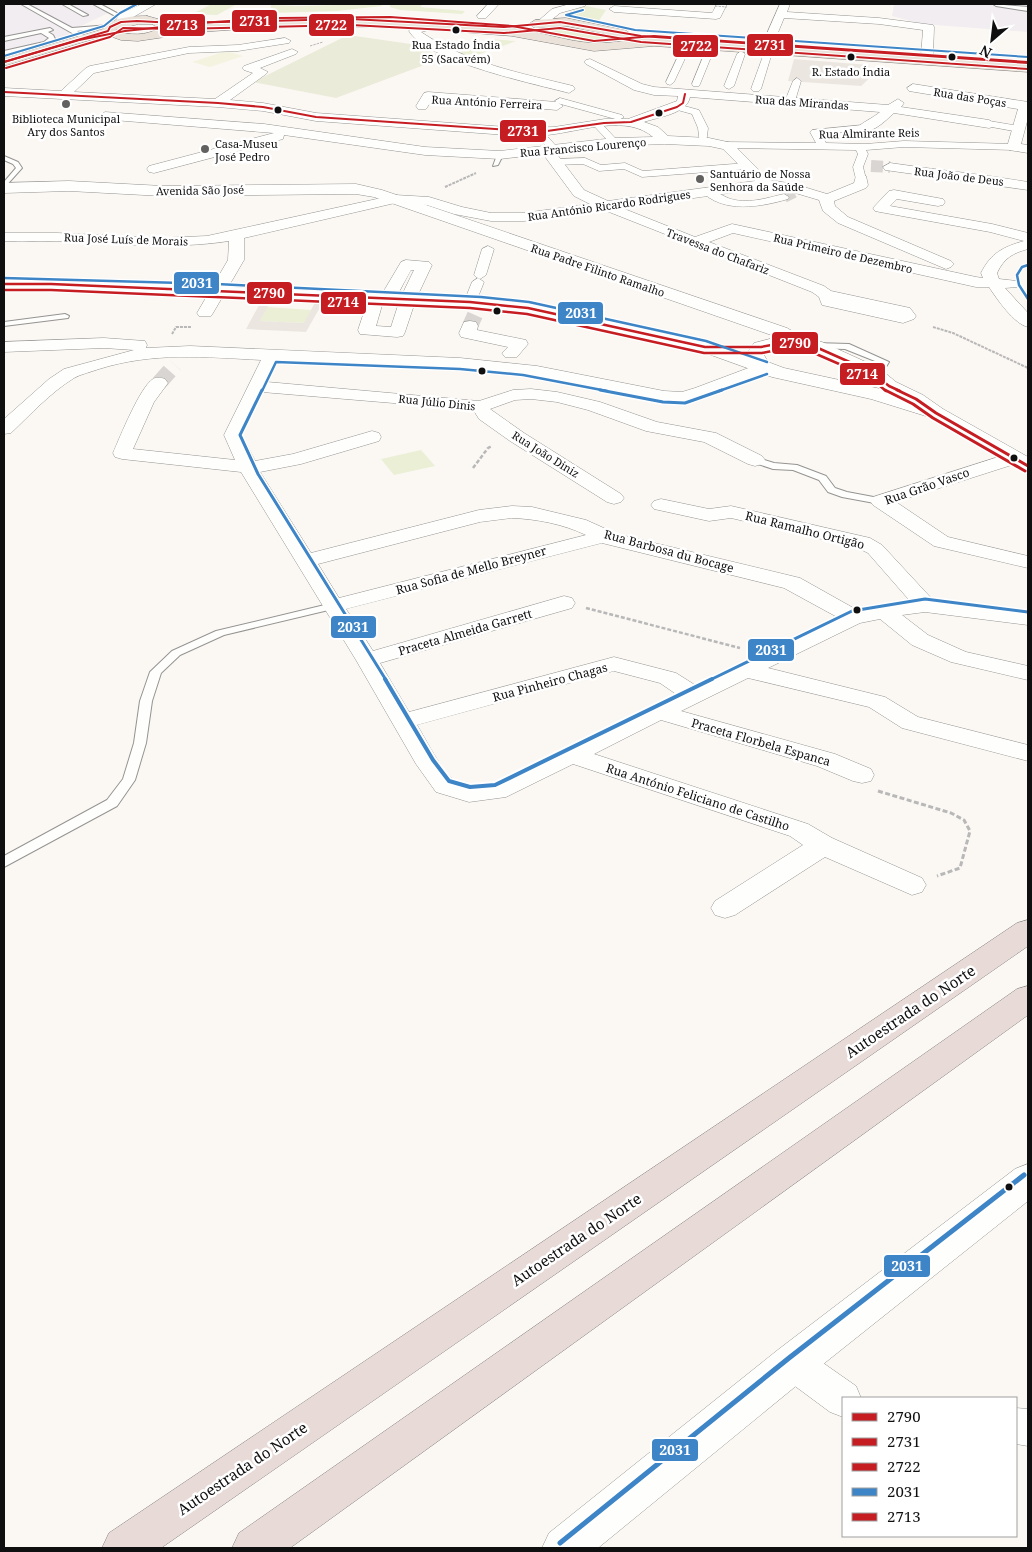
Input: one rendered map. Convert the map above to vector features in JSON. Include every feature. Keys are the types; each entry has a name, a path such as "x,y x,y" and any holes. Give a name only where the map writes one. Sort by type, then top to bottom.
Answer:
{"highway":[{"name":"Autoestrada do Norte","path":"124,1548 1028,931"},
{"path":"254,1548 1028,998"}],"main road":[{"path":"4,62 82,40 116,25 154,21 191,23 351,19 540,28 594,47 614,39 641,36 768,51 927,56 1028,63"},
{"path":"154,21 162,23 166,28 154,34"},
{"path":"4,68 81,46 126,37 199,29 276,24 349,23 518,32 566,22 591,28 614,39 1028,68"},
{"path":"116,25 114,35 126,37"}],"street":[{"path":"116,25 150,4"},
{"path":"482,16 494,4"},
{"path":"540,28 555,10 581,4"},
{"path":"591,28 598,24 610,10 627,4"},
{"path":"756,88 784,4"},
{"path":"614,9 716,16 721,6"},
{"path":"138,10 141,16 154,21"},
{"path":"555,10 566,22"},
{"path":"780,15 880,17 929,27 927,56"},
{"path":"432,26 414,30 415,33 433,46 468,62 571,85 553,116 564,128"},
{"path":"66,94 90,70 189,50 238,48 285,41"},
{"name":"Rua das Mirandas","path":"594,47 587,65 638,86 685,94 892,109 1019,129"},
{"path":"670,82 685,50"},
{"path":"218,103 262,72 248,68 292,52"},
{"path":"696,84 709,52"},
{"path":"729,86 741,54"},
{"path":"823,147 815,132 863,128 874,124 892,109 917,79 916,64 907,59"},
{"name":"Rua das Poças","path":"917,79 1028,107"},
{"path":"790,101 797,81"},
{"path":"4,92 233,104 307,115 540,132 626,119 676,107 683,103 685,94"},
{"name":"Rua António Ferreira","path":"422,106 428,96 559,103"},
{"path":"559,103 579,106 626,119 659,132 665,140"},
{"path":"676,107 696,112 703,128 703,142"},
{"path":"1028,107 1024,110 1014,148 1028,149"},
{"path":"264,128 307,115"},
{"name":"Rua Francisco Lourenço","path":"105,116 264,128 497,160 614,142 665,140 724,145"},
{"path":"597,124 614,142"},
{"path":"425,151 434,125"},
{"path":"540,132 540,136 552,153 586,161 598,168 625,166 642,174 747,166"},
{"path":"154,169 292,133"},
{"name":"Rua Almirante Reis","path":"724,145 860,147 904,144 1014,148"},
{"path":"724,145 766,184"},
{"path":"860,147 863,154 864,170 861,185 854,190 835,197 826,198 828,208 843,220 948,265 991,278 1011,279"},
{"name":"Travessa do Chafariz","path":"552,153 579,192 625,216 818,289 826,294"},
{"name":"Rua João de Deus","path":"890,167 945,175 975,176 1028,186"},
{"name":"Rua António Ricardo Rodrigues","path":"394,199 429,201 459,212 492,217 524,217 609,207 706,191 766,184 826,198"},
{"name":"Avenida São José","path":"4,187 69,186 163,191 339,187 377,193 394,199"},
{"path":"706,191 721,200 744,206 767,203 784,197"},
{"path":"938,202 894,194 880,208 992,228 1028,238"},
{"name":"Rua José Luís de Morais","path":"4,237 56,237 161,242 207,240 237,235 394,199"},
{"name":"Rua Padre Filinto Ramalho","path":"394,199 781,332 877,377 889,386 916,399 936,413"},
{"name":"Rua Primeiro de Dezembro","path":"694,242 732,228 950,277 991,278"},
{"path":"205,314 217,290 236,260 237,235"},
{"path":"1028,245 1002,253 993,263 991,278 1028,322"},
{"path":"488,249 479,278 474,311 467,333 520,344 511,353"},
{"path":"1011,279 1017,263 1028,258"},
{"path":"406,265 424,265 408,299 397,332 366,330 382,298 406,265"},
{"path":"1011,279 1028,308"},
{"path":"4,284 217,290 408,299 474,311 528,308 762,360 779,373 894,399 936,413 1021,462"},
{"path":"4,347 104,343 164,346 183,356"},
{"path":"8,421 70,373 101,362 142,353 183,356 272,356 460,363 524,369 664,396 684,397 701,392 762,360 774,343 808,344"},
{"path":"272,356 233,435 247,467 367,660 428,764 445,786 469,793 497,791 854,617 925,605 1028,618"},
{"path":"852,389 871,387 877,381 877,377"},
{"path":"159,383 145,402 122,453 247,467 286,461 372,436"},
{"name":"Rua Júlio Dinis","path":"256,386 465,404 480,407 513,395 531,394 557,397 594,406 653,427 709,437 755,460"},
{"name":"Rua João Diniz","path":"480,407 485,415 516,437 614,498"},
{"name":"Rua Grão Vasco","path":"880,501 1021,462"},
{"name":"Rua Grão Vasco","path":"880,501 941,542 1028,562"},
{"name":"Rua Ramalho Ortigão","path":"661,505 709,515 731,512 863,542 876,549 925,605"},
{"name":"Rua Barbosa du Bocage","path":"304,561 478,516 512,512 532,513 579,524 610,538 792,583 854,617"},
{"name":"Rua Sofia de Mello Breyner","path":"333,606 516,558 602,537 610,538"},
{"name":"Praceta Almeida Garrett","path":"367,660 564,603"},
{"path":"884,612 920,640 959,657 1028,673"},
{"name":"Rua Pinheiro Chagas","path":"403,721 614,664 668,678 693,695"},
{"path":"746,670 877,702 910,723 1028,754"},
{"name":"Praceta Florbela Espanca","path":"659,712 826,760 862,775"},
{"name":"Rua António Feliciano de Castilho","path":"571,755 799,830 823,845 912,885"},
{"path":"725,908 823,845"},
{"path":"564,1548 793,1363 1028,1180"},
{"path":"793,1363 842,1398"}],"lane":[{"path":"24,4 82,36 82,40"},
{"path":"65,4 85,15"},
{"path":"96,4 116,25"},
{"path":"996,4 1028,9"},
{"path":"71,30 116,25"},
{"path":"4,39 65,28"},
{"path":"4,53 46,43 52,39 51,36 43,32"},
{"path":"4,158 16,163 19,168 4,187"},
{"path":"4,324 65,316"},
{"path":"755,460 773,466 794,467 824,478 831,490 845,495 880,501"},
{"path":"4,862 112,803 129,780 140,743 146,701 156,672 176,653 220,633 333,606"}],"path":[{"path":"413,200 497,160"},
{"path":"164,346 176,327 200,327 205,314"},
{"path":"933,327 953,332 1028,368"},
{"path":"473,468 488,448 516,437"},
{"path":"564,603 774,656"},
{"path":"862,775 879,791 964,820 970,831 960,868 912,885"}],"shaded area":[{"path":"4,4 89,4 108,13 69,32 69,35 42,46 4,57"},
{"path":"894,4 1028,4 1028,32 922,24 892,16"},
{"path":"794,59 869,65 870,70 876,72 861,86 788,81"},
{"path":"266,292 275,293 260,321 304,323 319,295 327,295 306,332 246,329"}],"green space":[{"path":"212,4 237,4 217,15 192,14"},
{"path":"379,4 382,6 337,11 270,13 271,5"},
{"path":"390,4 423,4 420,7 465,11 462,14 400,10 390,7"},
{"path":"586,6 606,10 598,22 594,23 567,17 566,15 571,11"},
{"path":"548,26 561,26 605,35 611,39 587,42 557,36 542,30"},
{"path":"348,35 418,45 443,58 336,98 253,82"},
{"path":"488,39 516,41 469,58 456,54"},
{"path":"226,51 243,56 210,67 192,62"},
{"path":"267,307 311,310 305,323 260,321"},
{"path":"421,450 435,466 394,475 381,459"}],"tunnel":[{"path":"871,166 890,167"},
{"path":"784,197 794,192"},
{"path":"470,326 475,315"},
{"path":"159,383 175,365"}],"transit line":[{"name":"2031","path":"4,56 104,26 120,13 137,4"},
{"name":"2031","path":"583,10 566,15 635,30 1028,57"},
{"name":"2713","path":"4,62 79,40 125,31 199,23 276,18 390,17 512,26 594,41 654,36 1028,62"},
{"name":"2731","path":"4,62 108,31 110,27 121,22 175,23 351,19 504,27 560,22 641,36 1028,63"},
{"name":"2722","path":"6,68 110,37 123,28 175,29 351,25 504,33 560,28 641,42 1028,69"},
{"name":"2731","path":"4,92 218,103 263,107 316,117 540,132 604,123 631,122 677,107 683,103 685,94"},
{"name":"2031","path":"1028,265 1022,267 1017,275 1019,285 1028,299"},
{"name":"2031","path":"4,278 217,284 481,297 529,302 706,341 767,362"},
{"name":"2790","path":"4,284 51,284 470,302 528,308 705,347 761,347 787,342 809,344 872,372 889,386 916,399 936,413 1028,466"},
{"name":"2714","path":"4,290 51,290 470,308 527,314 704,353 762,353 787,348 807,350 869,377 886,391 913,404 933,418 1025,471"},
{"name":"2031","path":"767,374 685,403 663,402 523,375 460,369 276,362 240,435 258,474 372,657 433,760 449,781 470,787 495,785 852,611 925,599 1028,612"},
{"name":"2031","path":"560,1543 789,1358 1024,1175"}],"place":[{"name":"Rua Estado Índia 55 (Sacavém)","path":"456,30"},
{"name":"R. Estado Índia","path":"851,57"},
{"name":"Biblioteca Municipal Ary dos Santos","path":"66,104"},
{"name":"Casa-Museu José Pedro","path":"205,149"},
{"name":"Santuário de Nossa Senhora da Saúde","path":"700,179"}]}
